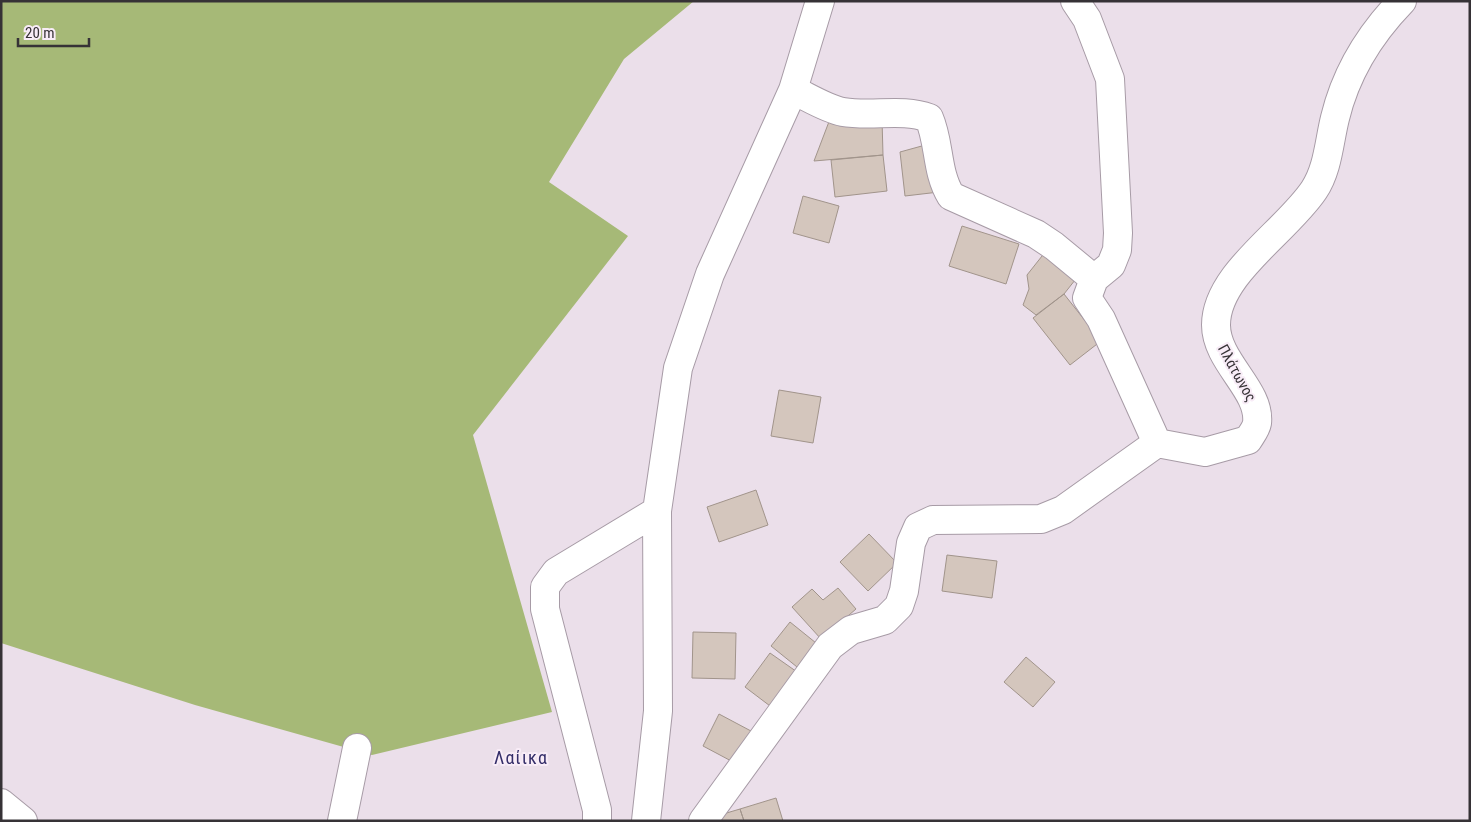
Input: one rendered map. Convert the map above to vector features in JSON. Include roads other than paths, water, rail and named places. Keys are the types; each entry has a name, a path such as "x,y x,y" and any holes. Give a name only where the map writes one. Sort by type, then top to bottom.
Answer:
{"street":[{"path":"646,821 658,711 657,511 678,368 710,274 793,90 820,1"},
{"path":"703,821 830,646 852,630 885,620 899,606 904,591 911,543 918,527 933,520 1041,519 1064,510 1156,443 1101,319 1087,298 1094,279 1111,265 1117,250 1118,233 1110,79 1086,19 1075,1"},
{"name":"Πλάτωνος","path":"1156,443 1205,452 1248,440 1257,426 1257,408 1221,349 1216,325 1221,297 1238,271 1292,219 1315,189 1328,158 1335,118 1346,79 1363,49 1386,17 1402,1"},
{"path":"793,90 842,111 875,114 915,113 929,118 935,133 943,183 950,196 1036,234 1054,246 1094,279"},
{"path":"597,821 597,810 546,609 546,586 556,572 657,511"},
{"path":"342,821 358,748"},
{"path":"1,803 23,821"}],"district":[{"name":"Λαίικα","path":"521,757"}]}
